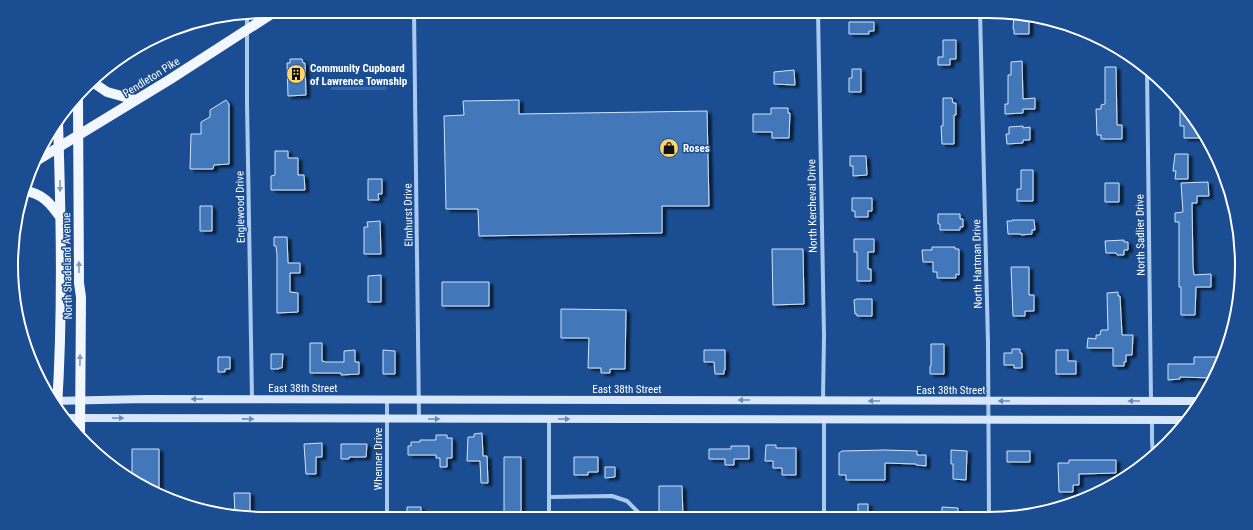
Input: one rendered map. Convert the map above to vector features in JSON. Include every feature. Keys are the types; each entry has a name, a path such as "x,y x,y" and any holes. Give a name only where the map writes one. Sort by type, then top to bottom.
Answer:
{"main road":[{"name":"Pendleton Pike","path":"43,157 194,64 264,18"},
{"path":"96,85 107,92 136,100"},
{"name":"North Shadeland Avenue","path":"78,103 79,283 81,297 80,429"},
{"name":"North Shadeland Avenue","path":"57,397 59,382 60,217 58,130"},
{"path":"29,192 43,197 53,206 60,217"},
{"name":"East 38th Street","path":"60,402 79,399 1194,401"},
{"path":"71,418 1180,420"}],"street":[{"name":"Elmhurst Drive","path":"414,18 420,418"},
{"name":"North Kercheval Drive","path":"818,18 824,341 823,401"},
{"name":"North Hartman Drive","path":"980,18 987,327 989,512"},
{"name":"Englewood Drive","path":"247,19 247,103 252,399"},
{"name":"North Sadlier Drive","path":"1146,75 1151,401"},
{"name":"Whenner Drive","path":"387,400 387,512"},
{"path":"549,418 549,512"},
{"path":"824,420 824,512"},
{"path":"1152,420 1153,450"},
{"path":"549,497 612,496 627,500 638,512"}],"shaded area":[{"path":"386,86 386,90 331,90 331,87"}],"building":[{"path":"1014,20 1029,22 1029,34 1014,34"},
{"path":"849,22 874,22 874,31 869,31 869,34 849,34"},
{"path":"943,40 956,40 956,59 950,59 950,65 938,65 938,57 943,57"},
{"name":"Community Cupboard of Lawrence Township","path":"290,59 302,59 303,63 305,63 306,95 288,96 287,63 290,63"},
{"path":"1022,61 1023,99 1035,98 1035,109 1023,109 1023,113 1005,114 1005,104 1008,104 1008,75 1011,75 1011,62"},
{"path":"1105,67 1116,67 1117,125 1122,125 1122,139 1101,139 1101,135 1097,135 1096,109 1101,109 1101,105 1105,104"},
{"path":"852,69 861,69 861,92 849,92 849,78 852,78"},
{"path":"794,70 795,85 774,84 774,72"},
{"path":"943,98 952,98 953,103 956,103 956,115 954,115 954,144 942,144 941,126 943,126"},
{"path":"226,100 229,104 229,164 214,165 213,169 190,169 191,134 201,134 201,122 210,117 210,110"},
{"path":"519,100 519,114 707,111 709,206 662,206 662,233 479,236 478,209 446,209 444,116 464,115 463,101"},
{"path":"771,108 788,108 788,113 790,113 789,138 772,138 772,132 753,132 753,114 771,114"},
{"path":"1180,110 1199,138 1184,138 1184,126 1180,126"},
{"path":"1023,126 1023,128 1030,127 1030,140 1023,140 1023,143 1007,144 1006,134 1009,134 1009,127"},
{"path":"275,151 288,151 288,158 298,158 298,175 304,175 305,190 271,190 271,176 275,175"},
{"path":"1175,154 1188,154 1188,179 1175,179 1176,171 1173,171"},
{"path":"850,156 866,156 867,175 853,176 853,166 850,166"},
{"path":"1021,170 1033,170 1033,201 1017,201 1017,189 1021,189"},
{"path":"368,179 382,179 382,194 378,194 379,200 368,200"},
{"path":"1208,182 1209,196 1197,196 1197,203 1192,203 1193,267 1194,275 1211,274 1211,287 1196,287 1195,315 1181,315 1181,287 1179,287 1179,222 1175,222 1175,213 1183,212 1181,183"},
{"path":"1105,183 1119,183 1119,202 1105,202"},
{"path":"852,198 872,198 872,211 868,211 868,217 855,217 855,211 852,211"},
{"path":"200,206 212,206 212,231 200,231"},
{"path":"938,214 960,214 960,219 963,219 963,227 960,227 960,230 940,230 940,224 938,224"},
{"path":"1034,220 1035,230 1032,230 1032,234 1008,234 1007,221"},
{"path":"380,221 381,254 364,254 364,227 368,227 367,222"},
{"path":"274,237 287,237 288,263 300,263 300,273 290,273 290,292 298,293 298,312 277,313 277,255 276,246 274,246"},
{"path":"854,239 874,239 874,252 868,252 868,269 871,269 871,281 857,281 857,252 854,252"},
{"path":"1124,240 1124,242 1128,242 1128,250 1124,250 1124,255 1106,253 1105,241"},
{"path":"932,247 955,247 955,249 959,249 959,275 956,274 956,278 937,278 937,272 933,272 933,262 923,262 922,250 932,250"},
{"path":"772,249 803,249 804,304 773,305"},
{"path":"1011,267 1029,267 1029,295 1034,295 1034,311 1025,311 1025,316 1013,316"},
{"path":"381,275 381,302 368,302 368,276"},
{"path":"442,282 489,282 489,306 442,306"},
{"path":"1118,292 1118,296 1120,296 1122,335 1133,335 1132,355 1126,355 1126,362 1124,362 1124,366 1113,366 1113,348 1087,348 1088,338 1096,339 1096,335 1100,335 1101,330 1108,330 1107,293"},
{"path":"872,299 872,316 857,316 857,314 855,314 854,300"},
{"path":"561,309 626,310 625,369 610,369 610,373 601,373 601,368 588,368 589,338 561,338"},
{"path":"310,343 322,343 322,361 326,362 344,362 344,351 355,350 355,362 359,362 359,374 341,375 341,373 310,373"},
{"path":"931,344 944,344 944,374 930,374"},
{"path":"1012,349 1020,349 1020,353 1022,353 1022,368 1014,368 1014,365 1004,365 1004,353 1012,353"},
{"path":"383,350 395,351 395,374 383,374"},
{"path":"704,350 725,350 724,374 715,374 714,362 704,362"},
{"path":"1056,350 1068,350 1068,361 1076,361 1076,374 1056,374"},
{"path":"271,354 283,354 282,368 271,369"},
{"path":"218,357 230,357 230,369 225,369 225,372 218,372"},
{"path":"1194,357 1217,357 1208,378 1180,377 1180,379 1168,380 1168,364 1194,364"},
{"path":"482,433 483,456 487,456 488,483 481,483 480,461 467,461 468,437 474,437 474,434"},
{"path":"436,435 447,435 447,438 452,438 452,458 447,458 447,467 440,467 440,458 436,458 436,455 408,455 408,446 411,446 411,442 420,442 420,440 436,440"},
{"path":"322,443 322,457 316,457 316,474 306,474 304,444"},
{"path":"341,444 367,444 366,457 349,457 349,459 341,459"},
{"path":"766,445 776,445 776,448 796,448 796,475 782,475 782,468 773,468 773,461 765,461"},
{"path":"731,446 749,446 749,459 734,459 734,465 725,465 725,459 709,459 709,449 731,449"},
{"path":"132,449 159,449 159,488 132,473"},
{"path":"951,450 967,451 966,480 953,479"},
{"path":"842,451 917,451 917,455 926,455 926,466 916,464 885,463 885,480 846,480 846,475 839,475 839,453"},
{"path":"1007,451 1030,451 1030,462 1007,462"},
{"path":"504,457 521,457 521,512 504,512"},
{"path":"574,457 598,457 598,472 588,472 588,475 574,475"},
{"path":"1069,460 1116,460 1116,473 1079,474 1079,485 1073,485 1073,492 1059,492 1058,463 1069,463"},
{"path":"605,467 615,467 615,477 605,478"},
{"path":"659,486 682,486 683,512 659,512"},
{"path":"234,493 250,493 250,511 235,510"},
{"path":"858,504 868,504 868,512 858,512"},
{"path":"407,507 421,507 421,512 407,512"},
{"path":"942,507 958,508 958,512 942,512"}],"place":[{"name":"Community Cupboard of Lawrence Township","path":"296,74"},
{"name":"Roses","path":"669,148"}]}
